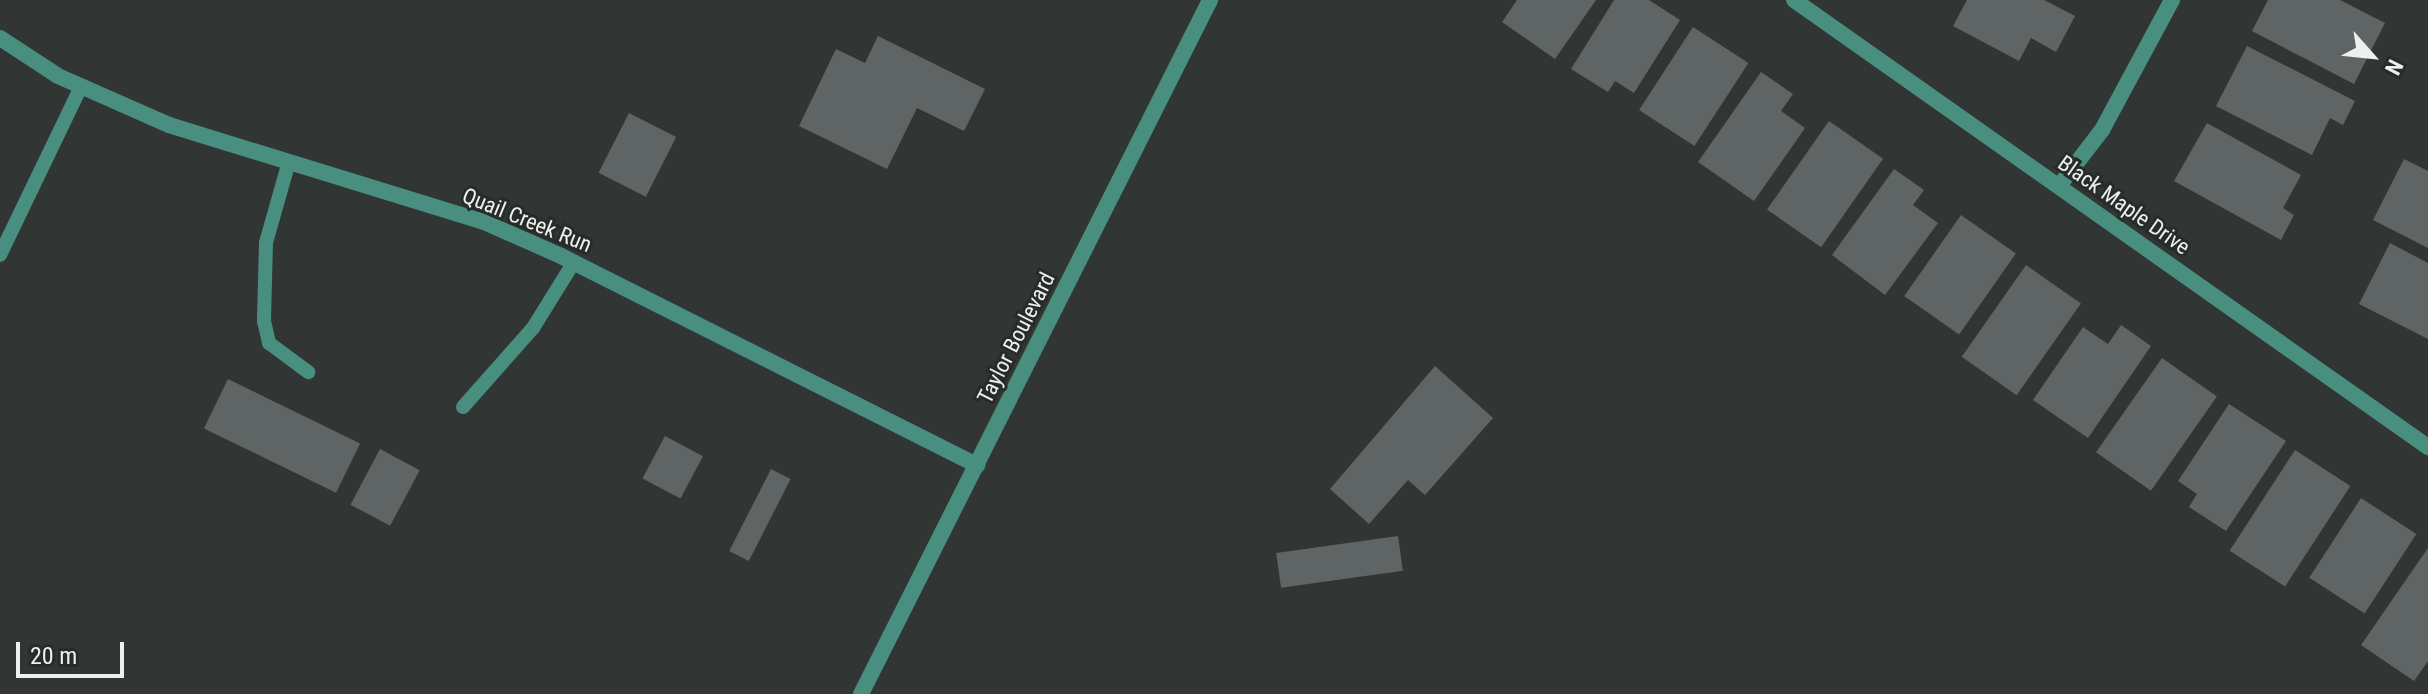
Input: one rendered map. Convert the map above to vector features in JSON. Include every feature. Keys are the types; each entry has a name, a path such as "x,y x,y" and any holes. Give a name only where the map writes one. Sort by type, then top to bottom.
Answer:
{"street":[{"name":"Taylor Boulevard","path":"861,694 1210,0"},
{"name":"Black Maple Drive","path":"1794,0 2428,447"},
{"path":"2059,186 2102,130 2172,0"},
{"name":"Quail Creek Run","path":"0,38 81,87 288,165 484,222 574,262 977,465"}],"lane":[{"path":"2,248 81,87"},
{"path":"288,165 266,243 264,321 269,343 308,372"},
{"path":"463,407 533,328 574,262"}],"building":[{"path":"1517,0 1596,0 1555,59 1502,22"},
{"path":"1614,0 1649,0 1680,20 1634,93 1615,81 1608,92 1571,69"},
{"path":"1967,0 2044,0 2075,16 2056,52 2031,38 2019,61 1953,26"},
{"path":"2268,0 2340,0 2385,23 2354,84 2252,31"},
{"path":"1693,27 1748,63 1694,146 1639,110"},
{"path":"878,36 985,89 964,131 917,108 887,169 799,126 836,49 865,63"},
{"path":"2247,46 2355,101 2343,125 2330,118 2312,155 2216,106"},
{"path":"1761,72 1793,94 1781,111 1805,128 1754,201 1698,162"},
{"path":"629,113 676,137 646,197 599,173"},
{"path":"1829,121 1883,159 1821,247 1767,209"},
{"path":"2207,123 2301,175 2283,208 2294,215 2281,240 2174,181"},
{"path":"2404,159 2428,171 2428,248 2373,220"},
{"path":"1894,169 1924,190 1913,205 1938,223 1885,295 1832,255"},
{"path":"1961,215 2016,253 1959,335 1904,296"},
{"path":"2390,243 2428,263 2428,339 2359,304"},
{"path":"2026,265 2081,303 2017,395 1962,357"},
{"path":"2121,325 2151,346 2088,438 2033,400 2083,327 2108,344"},
{"path":"2162,358 2217,396 2151,491 2096,452"},
{"path":"1435,366 1493,418 1425,495 1408,480 1369,524 1330,489"},
{"path":"228,379 360,443 336,493 204,428"},
{"path":"2229,404 2286,441 2226,531 2189,507 2197,494 2178,481"},
{"path":"665,436 703,456 680,499 642,478"},
{"path":"380,449 420,470 390,526 350,505"},
{"path":"2295,450 2350,486 2285,587 2230,551"},
{"path":"771,469 791,479 749,561 729,551"},
{"path":"2361,498 2416,534 2365,614 2309,578"},
{"path":"1398,536 1403,571 1281,588 1276,553"},
{"path":"2428,548 2428,661 2414,681 2361,645"}]}
